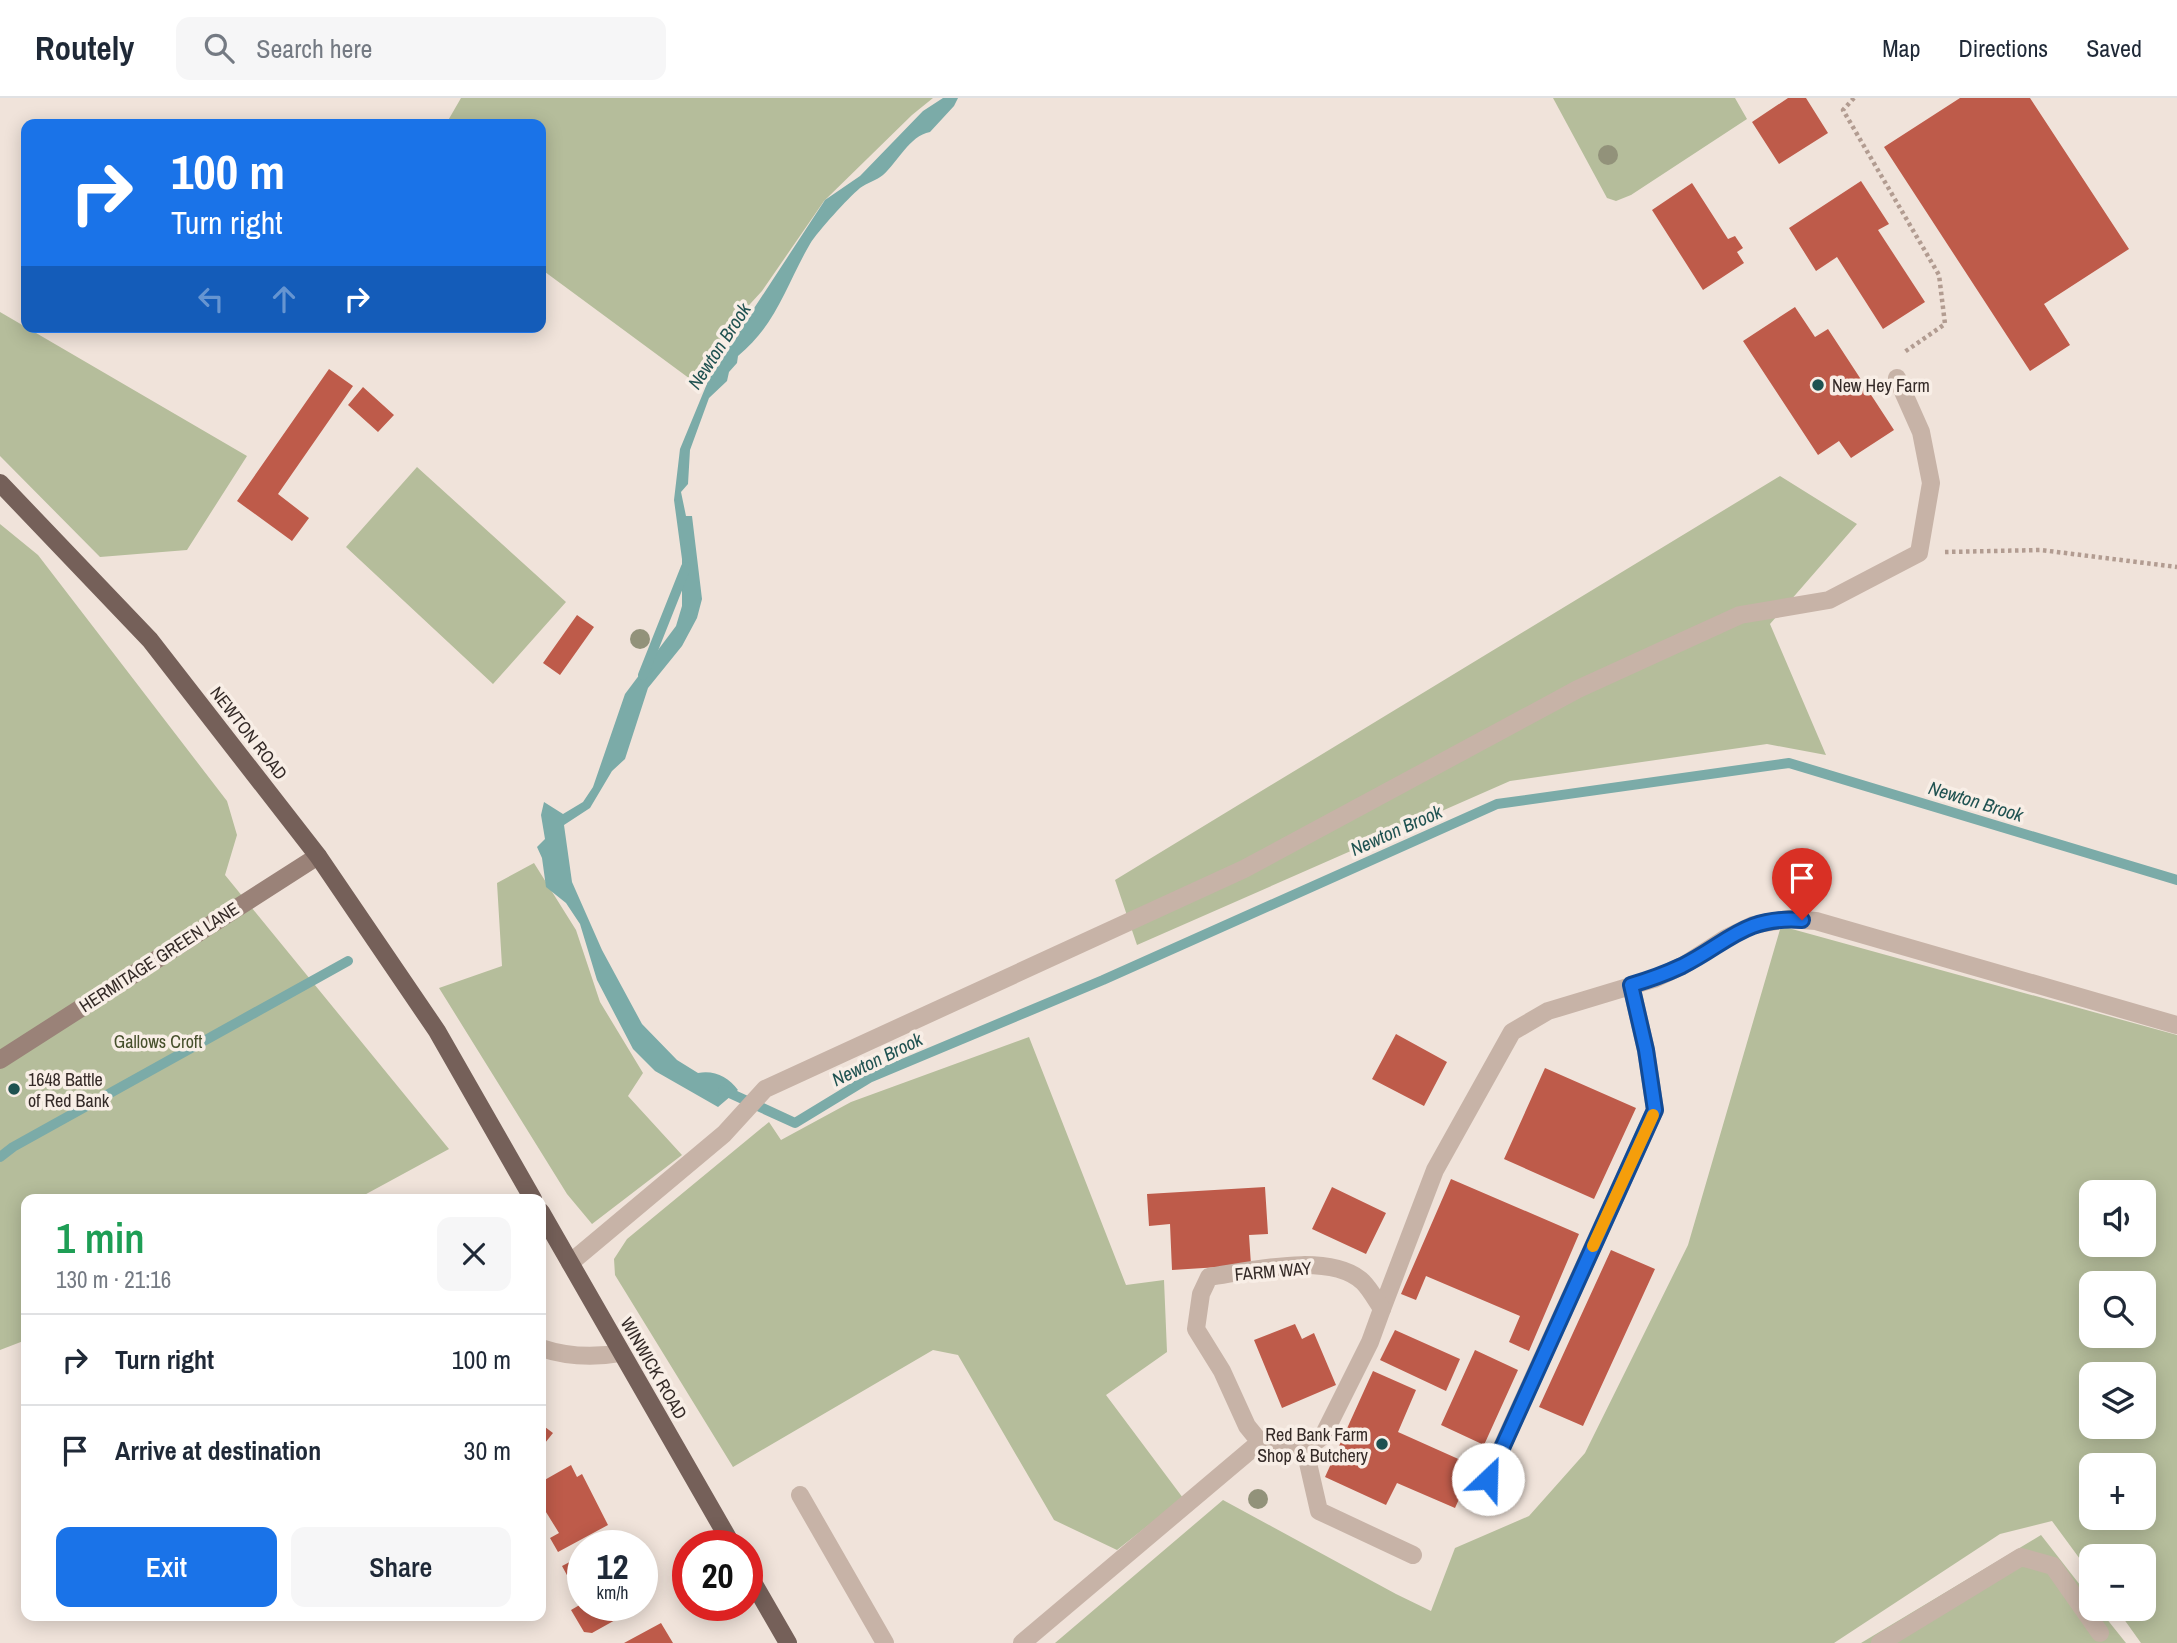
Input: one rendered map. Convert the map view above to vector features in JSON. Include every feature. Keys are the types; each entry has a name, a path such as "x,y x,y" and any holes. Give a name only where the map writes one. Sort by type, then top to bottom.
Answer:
{"main road":[{"name":"NEWTON ROAD","path":"0,483 150,640 318,856 437,1031 530,1194"},
{"name":"WINWICK ROAD","path":"546,1221 723,1530"},
{"path":"763,1600 788,1643"}],"street":[{"path":"570,1263 724,1134 765,1089 1244,869 1590,683 1740,615 1829,600 1919,553 1931,483 1921,432 1897,378"},
{"name":"HERMITAGE GREEN LANE","path":"0,1060 318,856"},
{"path":"1022,1643 1260,1442 1287,1452 1305,1450 1323,1436 1370,1342 1435,1170 1512,1032 1548,1011 1654,979 1684,965 1726,937 1753,925 1788,919 1816,921 2177,1025"},
{"path":"1476,1504 1655,1110 1646,1050 1631,985"},
{"name":"FARM WAY","path":"1260,1442 1247,1426 1222,1371 1196,1329 1201,1294 1209,1277 1276,1266 1336,1266 1362,1281 1382,1309"},
{"path":"546,1350 589,1357 621,1353"},
{"path":"1305,1450 1319,1511 1413,1555"},
{"path":"800,1495 885,1643"},
{"path":"1880,1643 2021,1557 2053,1566 2099,1633"}],"path":[{"path":"1854,98 1843,110 1939,275 1945,324 1890,361 1897,378"},
{"path":"1919,553 2041,550 2177,567"}],"green space":[{"path":"461,98 933,98 824,201 762,291 728,328 701,387 546,273 546,119 449,119"},
{"path":"1553,98 1735,98 1747,119 1631,195 1616,201 1607,198"},
{"path":"0,312 21,324 21,333 36,333 247,456 187,550 100,557 0,456"},
{"path":"417,467 566,602 493,684 346,547"},
{"path":"1780,476 1857,524 1770,624 1826,755 1767,744 1510,781 1137,945 1115,880"},
{"name":"Gallows Croft","path":"0,524 38,555 227,801 237,835 225,875 449,1149 366,1194 21,1194 21,1342 0,1350"},
{"path":"534,863 576,930 600,1002 643,1073 628,1096 682,1155 592,1224 567,1194 439,988 502,966 497,883"},
{"path":"1781,926 2177,1035 2177,1643 2141,1643 2125,1621 2156,1621 2156,1544 2079,1544 2079,1558 2052,1521 2000,1534 1834,1643 1055,1643 1223,1500 1431,1611 1455,1548 1529,1516 1585,1453 1688,1245"},
{"path":"1029,1037 1126,1285 1164,1280 1167,1352 1106,1395 1183,1498 1117,1550 1054,1520 958,1355 933,1350 733,1467 615,1275 614,1259 627,1239 769,1122 781,1140 851,1102"},
{"path":"2041,1535 2079,1584 2079,1621 2108,1621 2126,1643 1861,1643"}],"water":[{"path":"943,98 958,98 930,132 910,144 883,175 855,193 814,238 772,317 738,356 727,381 709,398 690,450 688,484 681,492 686,516 692,516 702,599 697,618 682,646 648,688 625,759 612,771 590,808 564,825 572,882 602,950 642,1024 677,1060 698,1073 721,1076 734,1085 738,1090 718,1107 655,1071 633,1049 597,980 580,924 566,903 546,887 542,858 537,847 545,839 541,815 544,802 563,814 583,802 593,787 625,694 676,626 682,606 682,559 674,500 680,449 711,374 825,200 860,176 923,111"}],"building":[{"path":"1788,98 1806,98 1828,133 1779,164 1752,122"},
{"path":"1960,98 2030,98 2129,249 2044,304 2070,345 2030,371 1884,147"},
{"path":"1861,181 1889,224 1878,230 1925,302 1883,329 1837,257 1816,271 1789,228"},
{"path":"1692,183 1728,239 1735,236 1743,248 1737,252 1744,263 1703,290 1652,210"},
{"name":"New Hey Farm","path":"1795,307 1815,337 1828,329 1894,430 1851,458 1839,441 1818,455 1743,341"},
{"path":"329,369 353,386 278,494 309,518 292,541 237,501"},
{"path":"363,387 394,415 378,432 348,405"},
{"path":"577,615 594,627 560,675 543,663"},
{"path":"1396,1034 1447,1062 1424,1106 1372,1079"},
{"path":"1545,1068 1636,1108 1594,1199 1504,1159"},
{"path":"1451,1179 1579,1234 1529,1351 1509,1342 1520,1316 1426,1276 1416,1300 1401,1294"},
{"path":"1265,1187 1268,1234 1249,1235 1251,1265 1172,1270 1170,1224 1149,1226 1147,1194"},
{"path":"1332,1187 1386,1213 1366,1254 1312,1229"},
{"path":"1611,1250 1655,1269 1583,1426 1539,1407"},
{"path":"1295,1324 1302,1339 1314,1333 1336,1385 1282,1408 1254,1340"},
{"path":"1395,1330 1460,1359 1446,1391 1380,1360"},
{"path":"1475,1350 1518,1370 1484,1445 1441,1425"},
{"name":"Red Bank Farm Shop & Butchery","path":"1373,1371 1416,1390 1398,1432 1474,1466 1455,1508 1397,1483 1386,1505 1325,1477"},
{"path":"546,1428 553,1433 546,1442"},
{"path":"571,1465 577,1477 582,1474 608,1525 599,1530 567,1530 567,1547 558,1552 550,1538 559,1533 546,1512 546,1479"},
{"path":"578,1621 613,1621 592,1633 584,1632"},
{"path":"661,1623 673,1643 624,1643"}],"waterway":[{"name":"Newton Brook","path":"643,675 686,567"},
{"name":"Newton Brook","path":"723,1090 795,1123 869,1078 1103,980 1497,804 1789,763 2177,880"},
{"name":"Newton Brook","path":"0,1157 13,1147 348,961"}],"slow traffic":[{"path":"1593,1246 1653,1115"}],"place":[{"name":"New Hey Farm","path":"1818,385"},
{"name":"1648 Battle of Red Bank","path":"14,1089"},
{"name":"Red Bank Farm Shop & Butchery","path":"1382,1444"}],"route":[{"path":"1488,1479 1655,1110 1646,1050 1631,985 1654,979 1684,965 1726,937 1753,925 1788,919 1802,920"}]}
